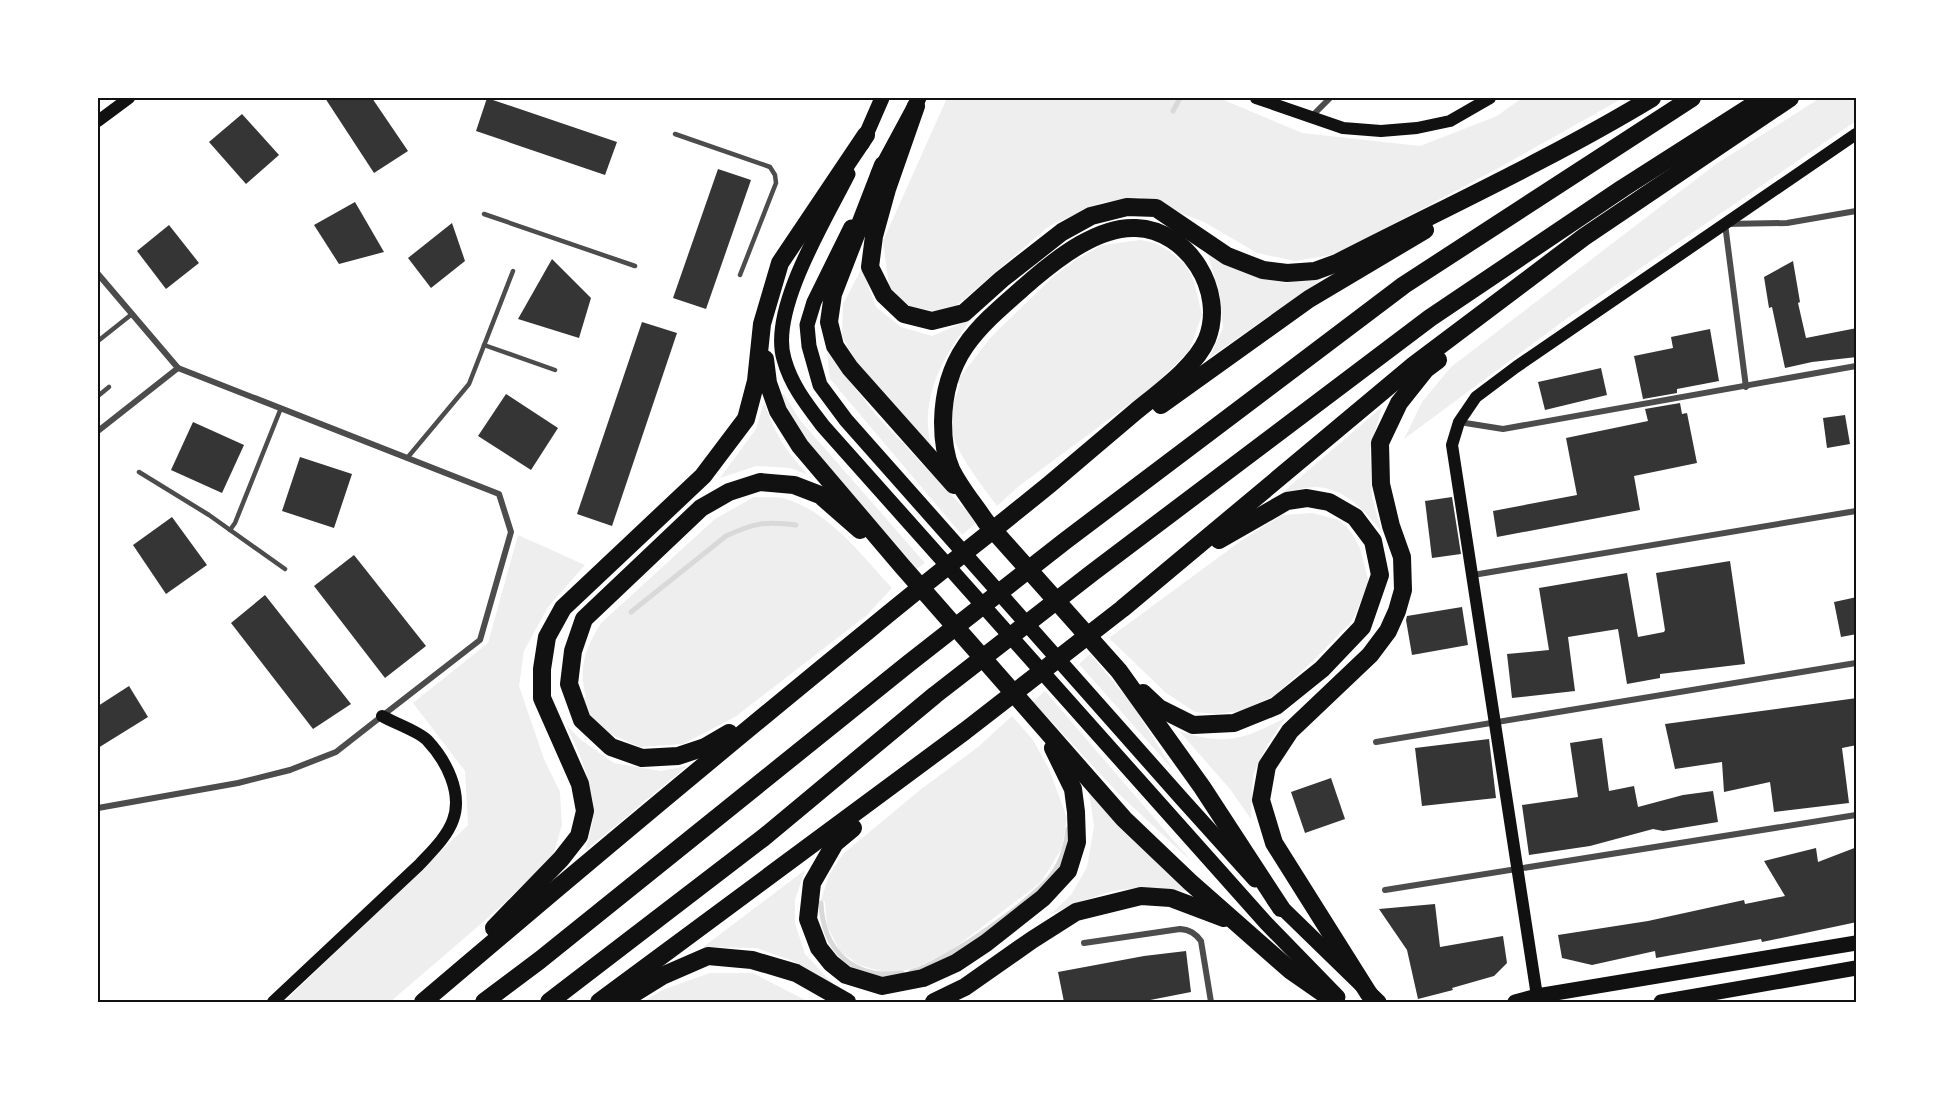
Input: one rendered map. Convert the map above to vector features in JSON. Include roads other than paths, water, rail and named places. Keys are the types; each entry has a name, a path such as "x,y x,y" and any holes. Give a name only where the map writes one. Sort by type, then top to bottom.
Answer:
{"highway":[{"path":"918,102 886,189 874,236 870,267 884,295 904,314 933,321 964,313 1036,250 1062,232 1092,216 1127,207 1156,208 1227,256 1263,270 1287,273 1315,271 1337,263 1611,123 1652,98"},
{"path":"484,1002 540,960 1065,541 1404,285 1692,98"},
{"path":"549,1002 763,838 935,695 1092,573 1430,318 1623,188 1764,98"},
{"path":"1122,609 1414,365 1584,237 1790,98"},
{"path":"1374,998 1274,843 1261,800 1267,766 1290,731 1370,655 1388,631 1397,611 1403,590 1402,557 1381,484 1380,442 1399,403 1426,369 1748,125"},
{"path":"423,1002 561,859 579,836 585,811 580,784 542,698 542,669 547,636 563,608 703,476 746,419 756,381 762,324 780,263 866,135"},
{"path":"1030,500 1309,299 1566,146"},
{"path":"599,1002 964,731 1122,609 1228,533 1287,501 1307,498 1329,502 1355,517 1373,541 1380,575 1362,627 1322,669 1276,706 1234,723 1193,725 1159,708 1119,671 987,522 850,368 835,346 829,322 833,294 887,155"},
{"path":"423,1002 615,838 1030,500 1183,372 1207,340 1212,314 1209,289 1200,269 1186,249 1160,232 1135,227 1100,235 1060,256 979,328 957,357 945,387 943,439 951,469 987,522"},
{"path":"780,263 765,329 768,383 778,411 800,446 1124,819 1190,882 1290,970"},
{"path":"875,625 735,730 705,747 678,756 642,758 611,747 582,720 568,684 573,651 584,619 701,508 729,492 760,482 794,485 820,495 902,566"},
{"path":"1119,671 1202,787 1281,908"},
{"path":"964,731 835,843 812,883 808,919 811,928 819,948 831,963 846,975 882,986 923,978 939,971 956,963 1018,919 1043,898 1068,871 1077,842 1073,789 1036,718"},
{"path":"934,1002 965,987 1076,912 1141,896 1171,898 1223,917 1290,970 1336,1002"},
{"path":"620,1002 662,976 708,956 752,960 796,973 847,1002"}],"main road":[{"path":"98,121 129,98"},
{"path":"882,98 793,284 782,331 783,357 795,388 830,435 1266,922 1343,1002"},
{"path":"1256,98 1343,128 1381,131 1417,128 1450,120 1490,98"},
{"path":"918,102 887,155 812,309 807,325 809,346 820,386 846,420 1182,799 1281,908 1374,998"},
{"path":"1537,996 1452,445 1459,422 1476,397 1516,367 1857,134"},
{"path":"273,1002 419,865 440,841 453,820 456,793 442,760 426,739 382,717"},
{"path":"1515,1002 1537,996 1857,943"},
{"path":"1660,1002 1857,968"}],"street":[{"path":"1311,117 1330,98"},
{"path":"1746,387 1725,224 1787,223 1857,211"},
{"path":"98,274 178,368 499,494 512,532 480,639 336,752 290,770 238,783 98,808"},
{"path":"1459,422 1503,429 1857,366"},
{"path":"98,431 178,368"},
{"path":"1473,575 1857,511"},
{"path":"1376,742 1857,663"},
{"path":"1385,890 1857,815"},
{"path":"1084,943 1180,929 1189,930 1201,941 1211,1002"}],"lane":[{"path":"675,134 770,167 775,175 776,183 740,275"},
{"path":"484,214 635,266"},
{"path":"408,457 469,384 513,271"},
{"path":"98,341 132,314"},
{"path":"484,345 555,370"},
{"path":"98,396 109,387"},
{"path":"230,530 235,523 281,408"},
{"path":"139,472 230,530 285,569"}],"waterway":[{"path":"1173,111 1180,98"},
{"path":"631,612 726,536 760,524 796,525"},
{"path":"911,972 945,957 966,944 1009,914 1044,884 1054,872 1064,851 1068,829"},
{"path":"821,903 828,935 844,958 869,972 902,973"}]}
